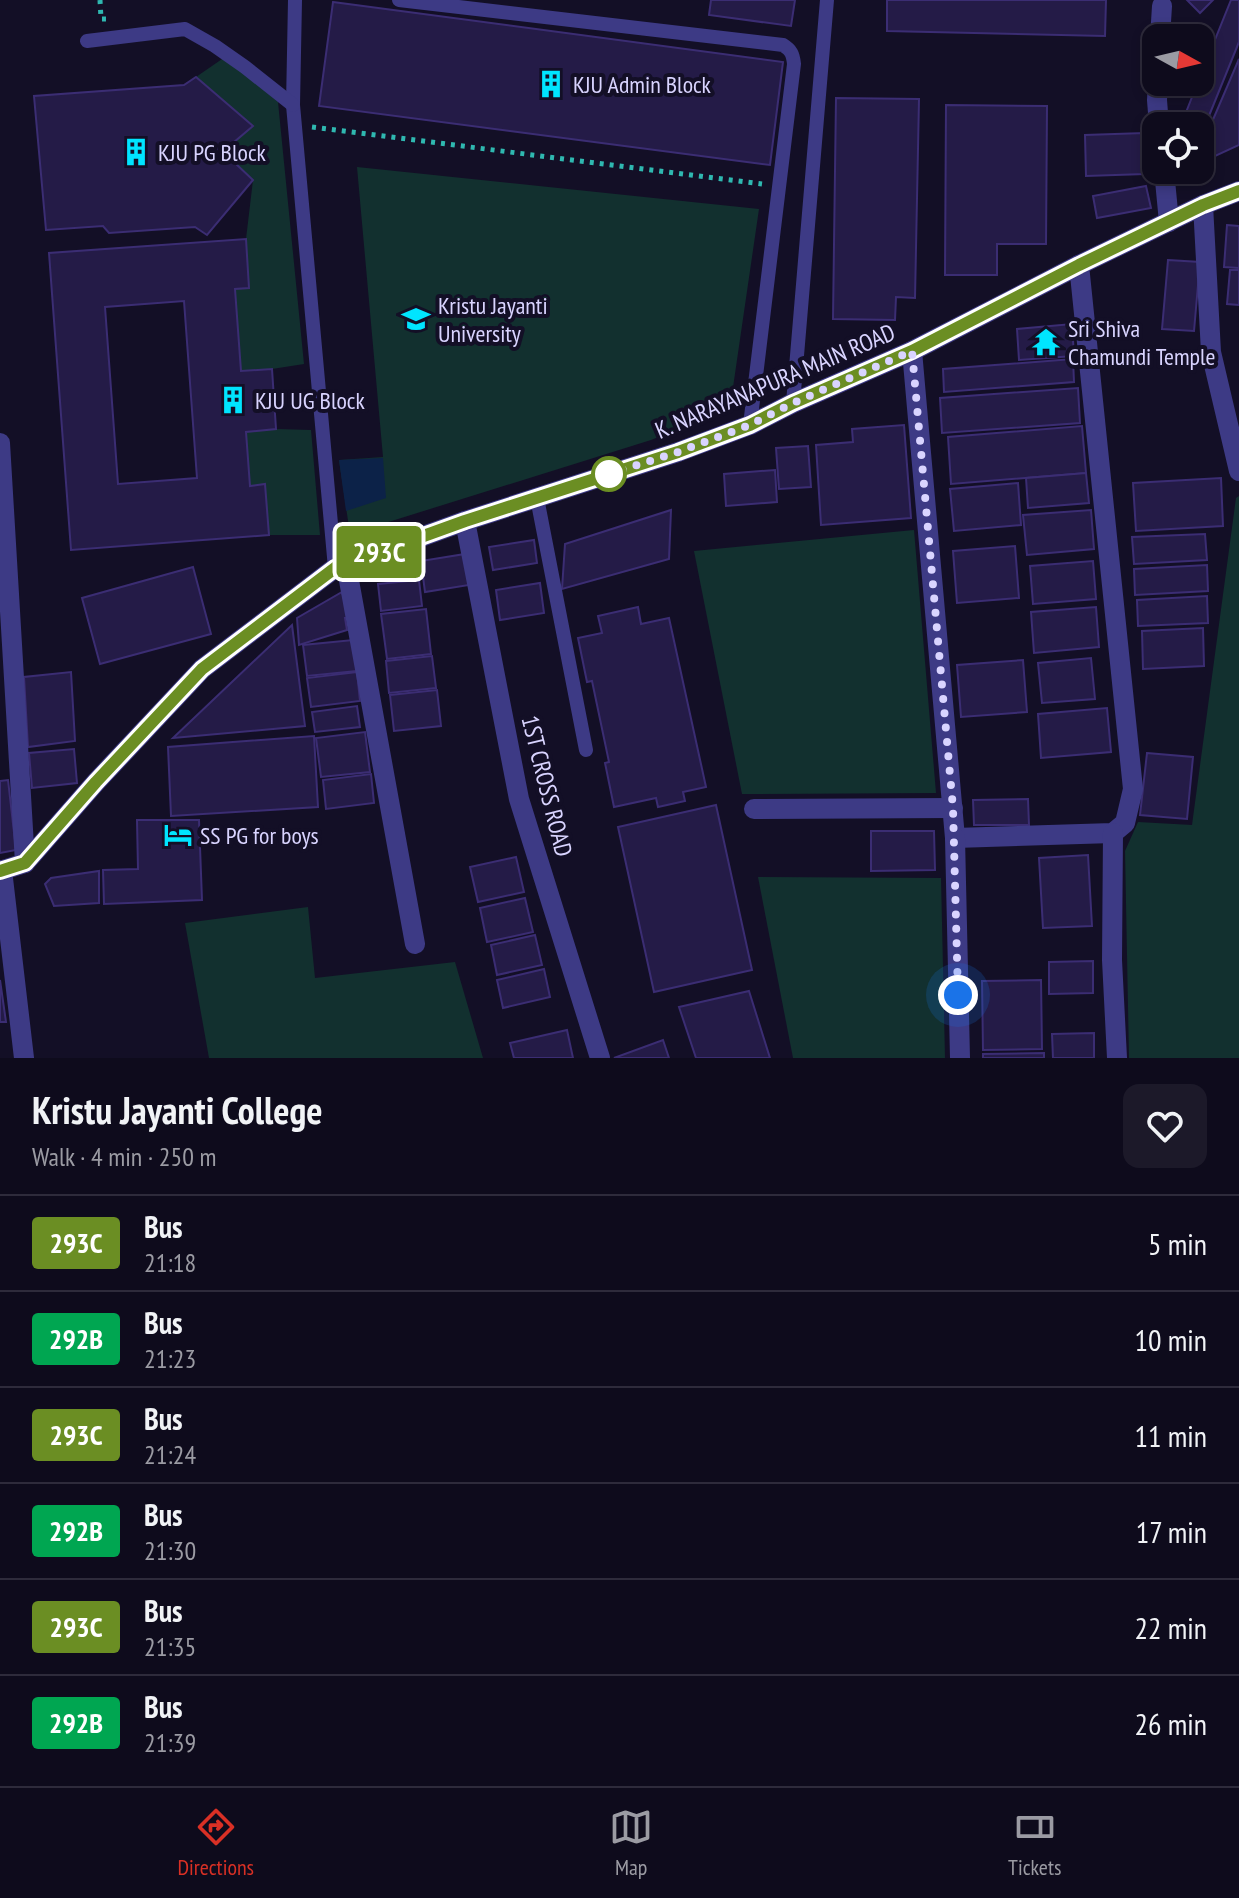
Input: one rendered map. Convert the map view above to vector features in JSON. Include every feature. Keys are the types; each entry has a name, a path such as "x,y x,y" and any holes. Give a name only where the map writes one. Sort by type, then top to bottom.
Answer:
{"street":[{"path":"1161,24 1162,6"},
{"path":"1165,184 1169,222"},
{"name":"K. NARAYANAPURA MAIN ROAD","path":"25,863 202,669 340,566 750,425 912,351 1079,265 1203,205 1239,191"},
{"path":"1203,205 1211,352 1239,471"},
{"path":"955,838 1113,833 1125,823 1133,789 1079,265"},
{"path":"912,351 953,808 960,1058"},
{"path":"0,443 25,863 1,871 24,1058"},
{"name":"1ST CROSS ROAD","path":"465,521 519,799 600,1058"},
{"path":"340,566 415,944"},
{"path":"754,809 953,808"},
{"path":"1113,833 1112,960 1117,1058"}],"lane":[{"path":"295,0 293,105 340,566"},
{"path":"399,0 783,45 790,50 794,64 750,425"},
{"path":"793,403 827,0"},
{"path":"87,41 185,29 245,67 293,105"},
{"path":"537,498 586,750"}],"path":[{"path":"295,125 779,186"}],"green space":[{"path":"225,57 278,102 304,364 241,371 235,289 249,288 246,239 253,180 234,162 233,143 252,126 196,77"},
{"path":"357,167 759,209 730,408 651,440 350,534 339,460 383,457"},
{"path":"311,430 320,535 269,535 265,485 250,486 246,432"},
{"path":"1239,496 1239,1058 1129,1058 1125,851 1138,822 1192,825 1236,498"},
{"path":"914,530 936,793 742,794 694,551"},
{"path":"758,877 941,878 945,1058 793,1058"},
{"path":"308,907 315,978 455,962 483,1058 209,1058 185,923"}],"water":[{"path":"383,458 386,498 346,511 339,460"}],"building":[{"path":"711,0 795,0 791,26 709,15"},
{"path":"887,0 1106,0 1105,36 887,31"},
{"path":"1187,0 1213,0 1200,13"},
{"path":"1231,0 1239,0 1239,42 1211,112 1186,112 1192,96 1214,96 1214,42"},
{"name":"KJU Admin Block","path":"333,2 783,62 770,165 319,106"},
{"path":"1239,59 1239,145 1214,157 1214,117"},
{"name":"KJU PG Block","path":"196,77 253,126 233,143 234,162 253,180 207,235 195,227 109,233 103,226 46,230 34,96 184,85"},
{"path":"836,98 919,99 915,298 896,297 895,320 833,319"},
{"path":"946,105 1047,106 1046,244 997,244 997,275 945,275"},
{"path":"1142,133 1142,174 1086,176 1085,135"},
{"path":"1146,186 1151,208 1097,218 1093,196"},
{"path":"1227,225 1239,226 1239,268 1224,267"},
{"name":"KJU UG Block","path":"246,239 249,288 235,289 241,371 272,369 276,429 246,432 250,486 265,484 269,535 71,550 49,253","holes":["184,301 197,478 118,484 105,307"]},
{"path":"1168,260 1200,262 1194,331 1162,329"},
{"path":"1230,270 1239,270 1239,305 1227,304"},
{"path":"1072,324 1074,356 1019,360 1017,329"},
{"path":"1073,359 1074,382 944,392 943,369"},
{"path":"1078,388 1080,423 942,433 940,398"},
{"path":"904,425 911,518 821,525 816,445 853,442 852,429"},
{"path":"1082,426 1086,473 951,484 948,437"},
{"path":"808,446 811,487 779,489 776,448"},
{"path":"775,470 777,502 726,506 724,474"},
{"path":"1086,473 1089,503 1028,508 1026,478"},
{"path":"1221,478 1223,526 1136,531 1133,483"},
{"path":"1018,483 1021,525 954,531 950,489"},
{"path":"671,510 669,559 562,589 565,544"},
{"path":"1091,510 1094,549 1027,555 1023,515"},
{"path":"1205,534 1207,560 1134,564 1132,537"},
{"path":"534,540 537,563 493,570 489,547"},
{"path":"1015,546 1019,598 957,603 953,551"},
{"path":"465,554 469,585 425,592 421,561"},
{"path":"1093,561 1096,599 1033,604 1030,566"},
{"path":"1207,565 1208,591 1135,595 1134,569"},
{"path":"193,567 211,634 100,664 82,598"},
{"path":"419,580 422,606 381,611 378,584"},
{"path":"540,583 544,613 500,620 496,590"},
{"path":"342,592 349,618 345,618 347,630 299,645 297,618"},
{"path":"1207,596 1208,623 1138,626 1137,600"},
{"path":"638,607 641,624 669,618 706,787 683,792 685,801 658,807 656,798 614,807 605,763 609,762 592,681 587,682 578,638 602,633 598,616"},
{"path":"1096,607 1099,647 1034,653 1031,612"},
{"path":"426,609 431,654 387,659 381,614"},
{"path":"292,625 305,726 173,738"},
{"path":"1203,628 1204,666 1143,669 1142,631"},
{"path":"353,640 357,671 307,676 303,645"},
{"path":"432,656 436,688 389,693 386,661"},
{"path":"1091,658 1095,699 1042,703 1038,663"},
{"path":"1023,660 1027,712 961,717 957,665"},
{"path":"71,672 75,741 28,747 24,677"},
{"path":"357,672 360,701 311,707 307,678"},
{"path":"437,690 441,726 394,731 390,695"},
{"path":"357,706 360,727 315,732 312,712"},
{"path":"1107,708 1111,752 1041,758 1038,714"},
{"path":"365,732 370,772 321,777 316,738"},
{"path":"314,736 318,807 171,816 168,747"},
{"path":"74,749 77,783 32,788 29,753"},
{"path":"1147,753 1193,757 1187,819 1140,815"},
{"path":"371,774 374,803 326,809 323,780"},
{"path":"8,780 16,850 0,853 0,781"},
{"path":"1028,799 1029,825 974,825 973,800"},
{"path":"716,805 752,970 654,992 618,827"},
{"path":"137,820 199,820 202,900 104,904 103,870 138,869"},
{"path":"871,831 934,831 935,870 871,871"},
{"path":"1088,855 1092,926 1043,928 1039,858"},
{"path":"516,857 524,892 478,902 470,867"},
{"path":"99,871 99,903 54,906 45,884 51,878"},
{"path":"525,898 533,932 487,942 480,908"},
{"path":"535,935 542,965 497,975 491,945"},
{"path":"1093,961 1093,993 1049,994 1049,962"},
{"path":"544,969 550,997 503,1008 497,980"},
{"path":"0,980 6,1022 0,1022"},
{"path":"1041,980 1042,1049 983,1050 982,981"},
{"path":"749,991 770,1058 696,1058 679,1007"},
{"path":"567,1030 573,1058 514,1058 510,1043"},
{"path":"1094,1033 1094,1058 1053,1058 1052,1034"},
{"path":"663,1040 669,1058 614,1058"},
{"path":"1044,1053 1044,1058 983,1058 983,1054"}],"bus line":[{"name":"293C","path":"0,871 25,863 202,669 335,568 750,425 912,351 1079,265 1203,205 1239,191"}],"place":[{"name":"KJU Admin Block","path":"551,84"},
{"name":"KJU PG Block","path":"136,152"},
{"name":"Kristu Jayanti University","path":"416,319"},
{"name":"Sri Shiva Chamundi Temple","path":"1046,342"},
{"name":"KJU UG Block","path":"233,400"},
{"name":"SS PG for boys","path":"178,835"}],"route":[{"path":"609,474 750,425 912,351 953,808 958,995"}]}
